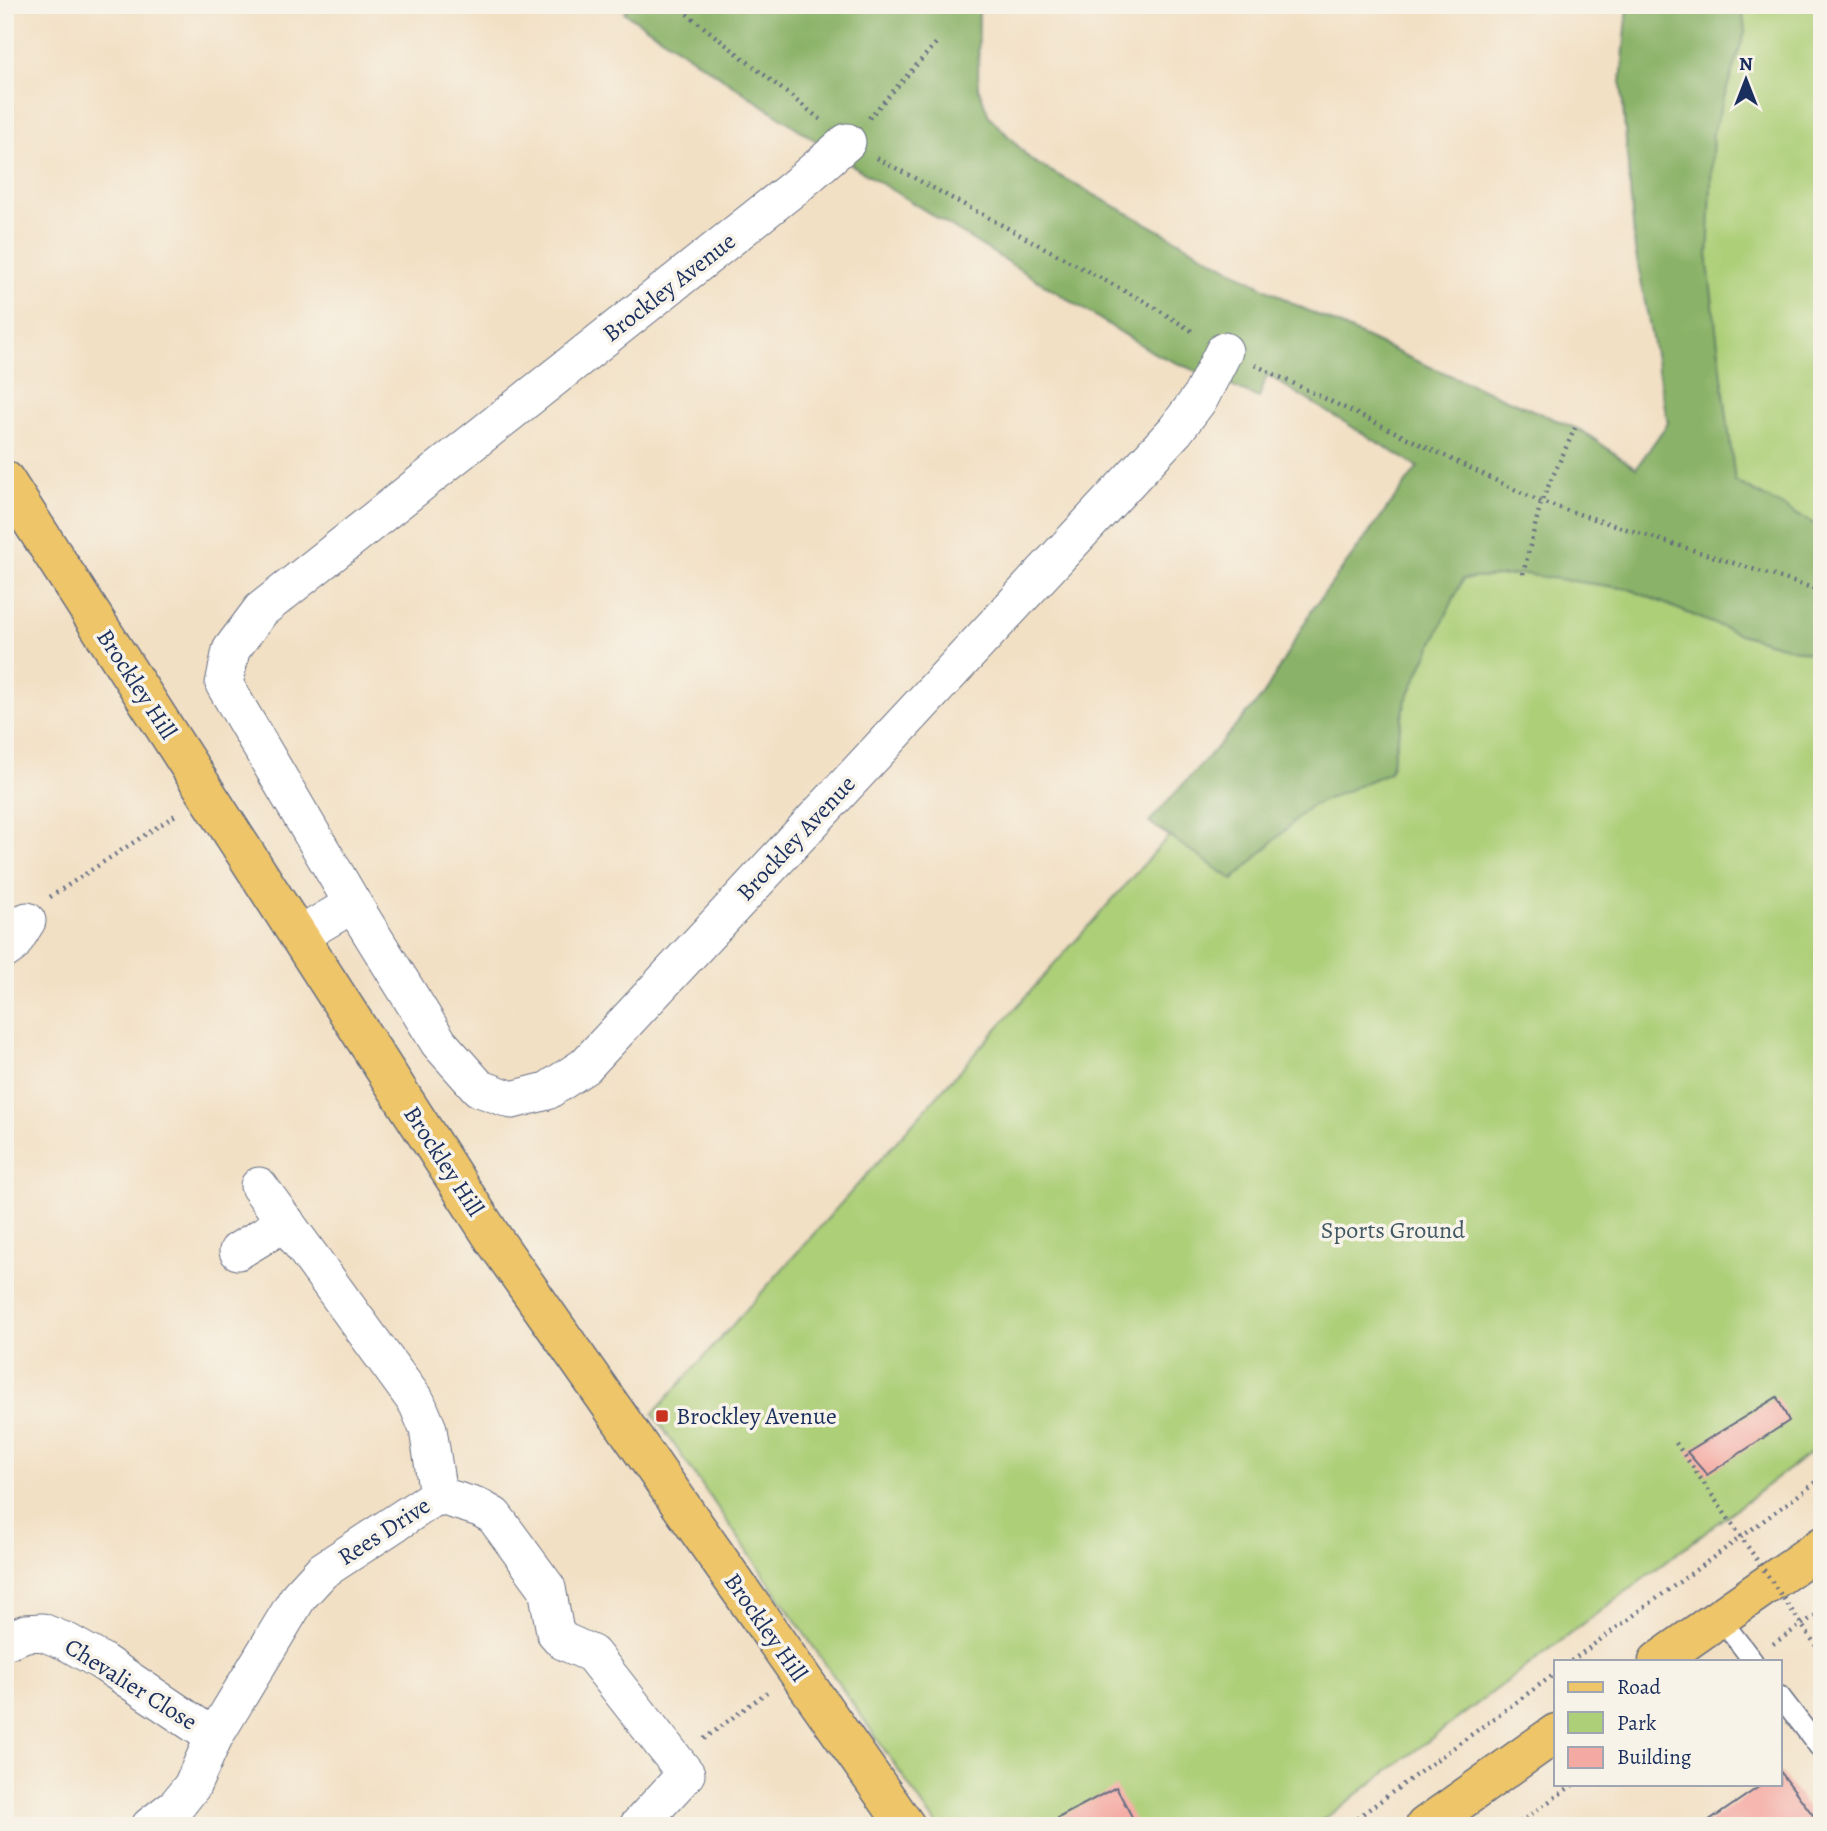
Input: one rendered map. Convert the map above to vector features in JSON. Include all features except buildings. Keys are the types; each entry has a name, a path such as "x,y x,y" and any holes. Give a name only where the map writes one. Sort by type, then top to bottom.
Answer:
{"main road":[{"name":"Brockley Hill","path":"5,480 493,1238 906,1826"},
{"path":"1659,1660 1822,1546"},
{"path":"1427,1825 1554,1734"}],"street":[{"name":"Brockley Avenue","path":"848,142 795,187 261,610 231,650 224,684 353,904 439,1043 479,1088 512,1100 547,1091 585,1066 1175,431 1200,398 1224,351"},
{"path":"299,936 353,904"},
{"path":"5,950 27,921"},
{"name":"Rees Drive","path":"150,1826 177,1805 192,1786 214,1737 299,1596 323,1571 438,1495 428,1429 417,1403 259,1186"},
{"path":"238,1251 286,1222"},
{"path":"438,1495 480,1508 494,1516 547,1588 555,1632 563,1640 592,1654 686,1774 638,1826"},
{"name":"Chevalier Close","path":"5,1641 26,1633 42,1632 67,1642 101,1661 214,1737"}],"lane":[{"path":"1720,1618 1753,1660"},
{"path":"1782,1698 1819,1741"}],"path":[{"path":"848,142 938,41"},
{"path":"1523,574 1541,502 1575,428"},
{"path":"27,921 40,903 208,795"},
{"path":"1676,1443 1822,1654"},
{"path":"1572,1660 1822,1478"},
{"path":"1753,1660 1822,1611"},
{"path":"675,1762 795,1669"},
{"path":"1346,1826 1554,1674"},
{"path":"1514,1826 1571,1786"}],"green space":[{"path":"631,5 979,5 978,87 989,116 1032,161 1296,305 1414,360 1582,431 1636,468 1668,423 1635,249 1621,82 1628,5 1742,5 1745,32 1713,132 1708,264 1735,481 1822,528 1822,657 1739,634 1629,589 1523,574 1463,579 1406,700 1390,772 1309,807 1233,880 1149,822 1263,696 1312,610 1418,467 1267,375 1259,398 1156,354 858,169 624,12"},
{"path":"1670,5 1822,5 1822,586 1713,552"},
{"name":"Sports Ground","path":"1494,472 1822,590 1822,1444 1315,1826 937,1826 653,1414"}],"place":[{"name":"Brockley Avenue","path":"662,1416"}]}
